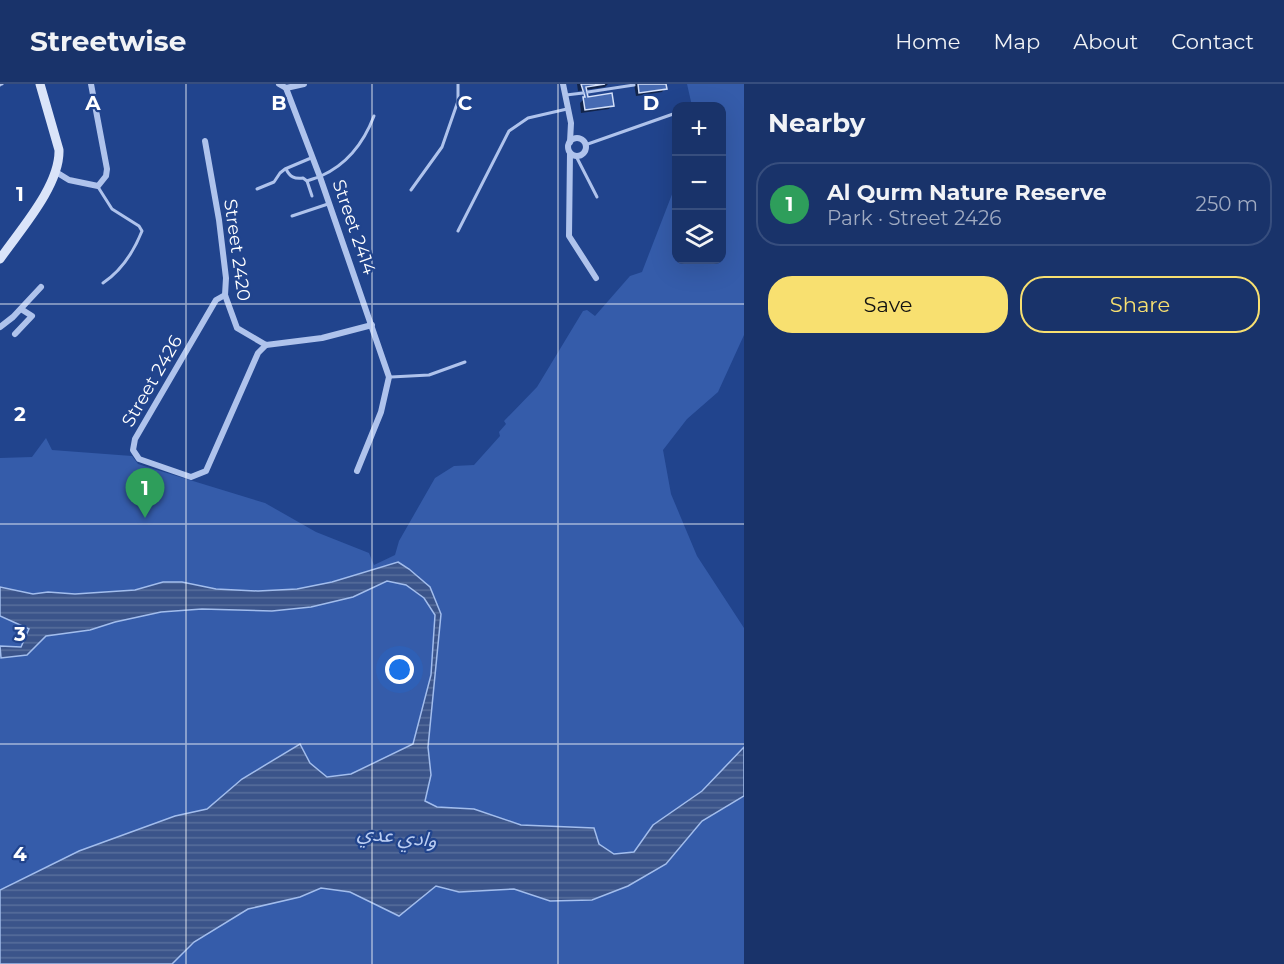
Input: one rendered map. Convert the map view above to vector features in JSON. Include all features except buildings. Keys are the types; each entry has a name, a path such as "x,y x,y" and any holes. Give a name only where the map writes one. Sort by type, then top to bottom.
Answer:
{"main road":[{"path":"0,259 42,197 56,172 59,160 40,84"}],"street":[{"path":"56,172 69,180 98,186 106,176 107,169 91,84"},
{"path":"279,84 286,88 304,84"},
{"path":"563,84 571,123 568,148 573,154 569,236 596,278"},
{"name":"Street 2414","path":"286,88 320,177 389,377"},
{"path":"570,142 579,139 585,145 584,152 573,154"},
{"name":"Street 2420","path":"205,141 219,220 226,278 225,295 237,328 266,345"},
{"path":"0,327 41,287"},
{"name":"Street 2426","path":"225,295 216,300 135,439 133,450 139,459 191,477 206,471 258,354 266,345"},
{"path":"15,334 32,316 21,309"},
{"path":"266,345 322,338 372,325"},
{"path":"357,471 381,412 389,377"}],"lane":[{"path":"411,190 442,147 458,101 458,84"},
{"path":"588,92 634,85"},
{"path":"566,95 583,93"},
{"path":"458,231 509,131 528,118 567,109"},
{"path":"585,145 672,114"},
{"path":"307,181 320,177 349,158 366,136 374,116"},
{"path":"573,154 597,197"},
{"path":"257,189 274,182 285,169 313,158"},
{"path":"285,169 289,176 303,178 307,181 312,196"},
{"path":"98,186 112,209 139,226 142,231 115,275 104,283"},
{"path":"292,216 329,204"},
{"path":"389,377 429,375 465,362"}],"shaded area":[{"path":"687,84 744,84 744,335 718,392 687,419 663,450 671,494 697,556 744,628 744,964 0,964 0,458 32,457 46,438 52,450 132,456 138,464 265,503 316,532 369,553 374,565 395,555 399,541 435,478 454,466 474,465 500,436 499,432 506,424 504,421 537,387 583,311 587,310 595,316 630,276 642,272 672,194 672,264 726,264 726,102 691,102"}],"water":[{"name":"وادي عدي","path":"398,562 430,587 441,614 428,747 431,775 425,801 437,807 474,809 521,825 594,828 599,844 614,854 634,852 653,825 702,791 744,747 744,796 702,821 666,864 628,886 592,900 550,901 514,889 459,892 436,886 399,916 350,892 321,888 300,897 248,909 194,942 172,964 0,964 0,890 79,851 175,816 207,809 242,779 300,744 310,763 327,777 351,774 413,744 431,675 435,615 424,598 406,585 387,581 353,597 311,607 272,611 202,609 161,612 90,630 46,636 27,655 1,658 0,646 21,647 29,629 0,616 0,587 33,594 135,590 163,582 182,582 216,589 258,591 297,589 332,582"}],"place":[{"name":"Al Qurm Nature Reserve","path":"145,518"}]}
